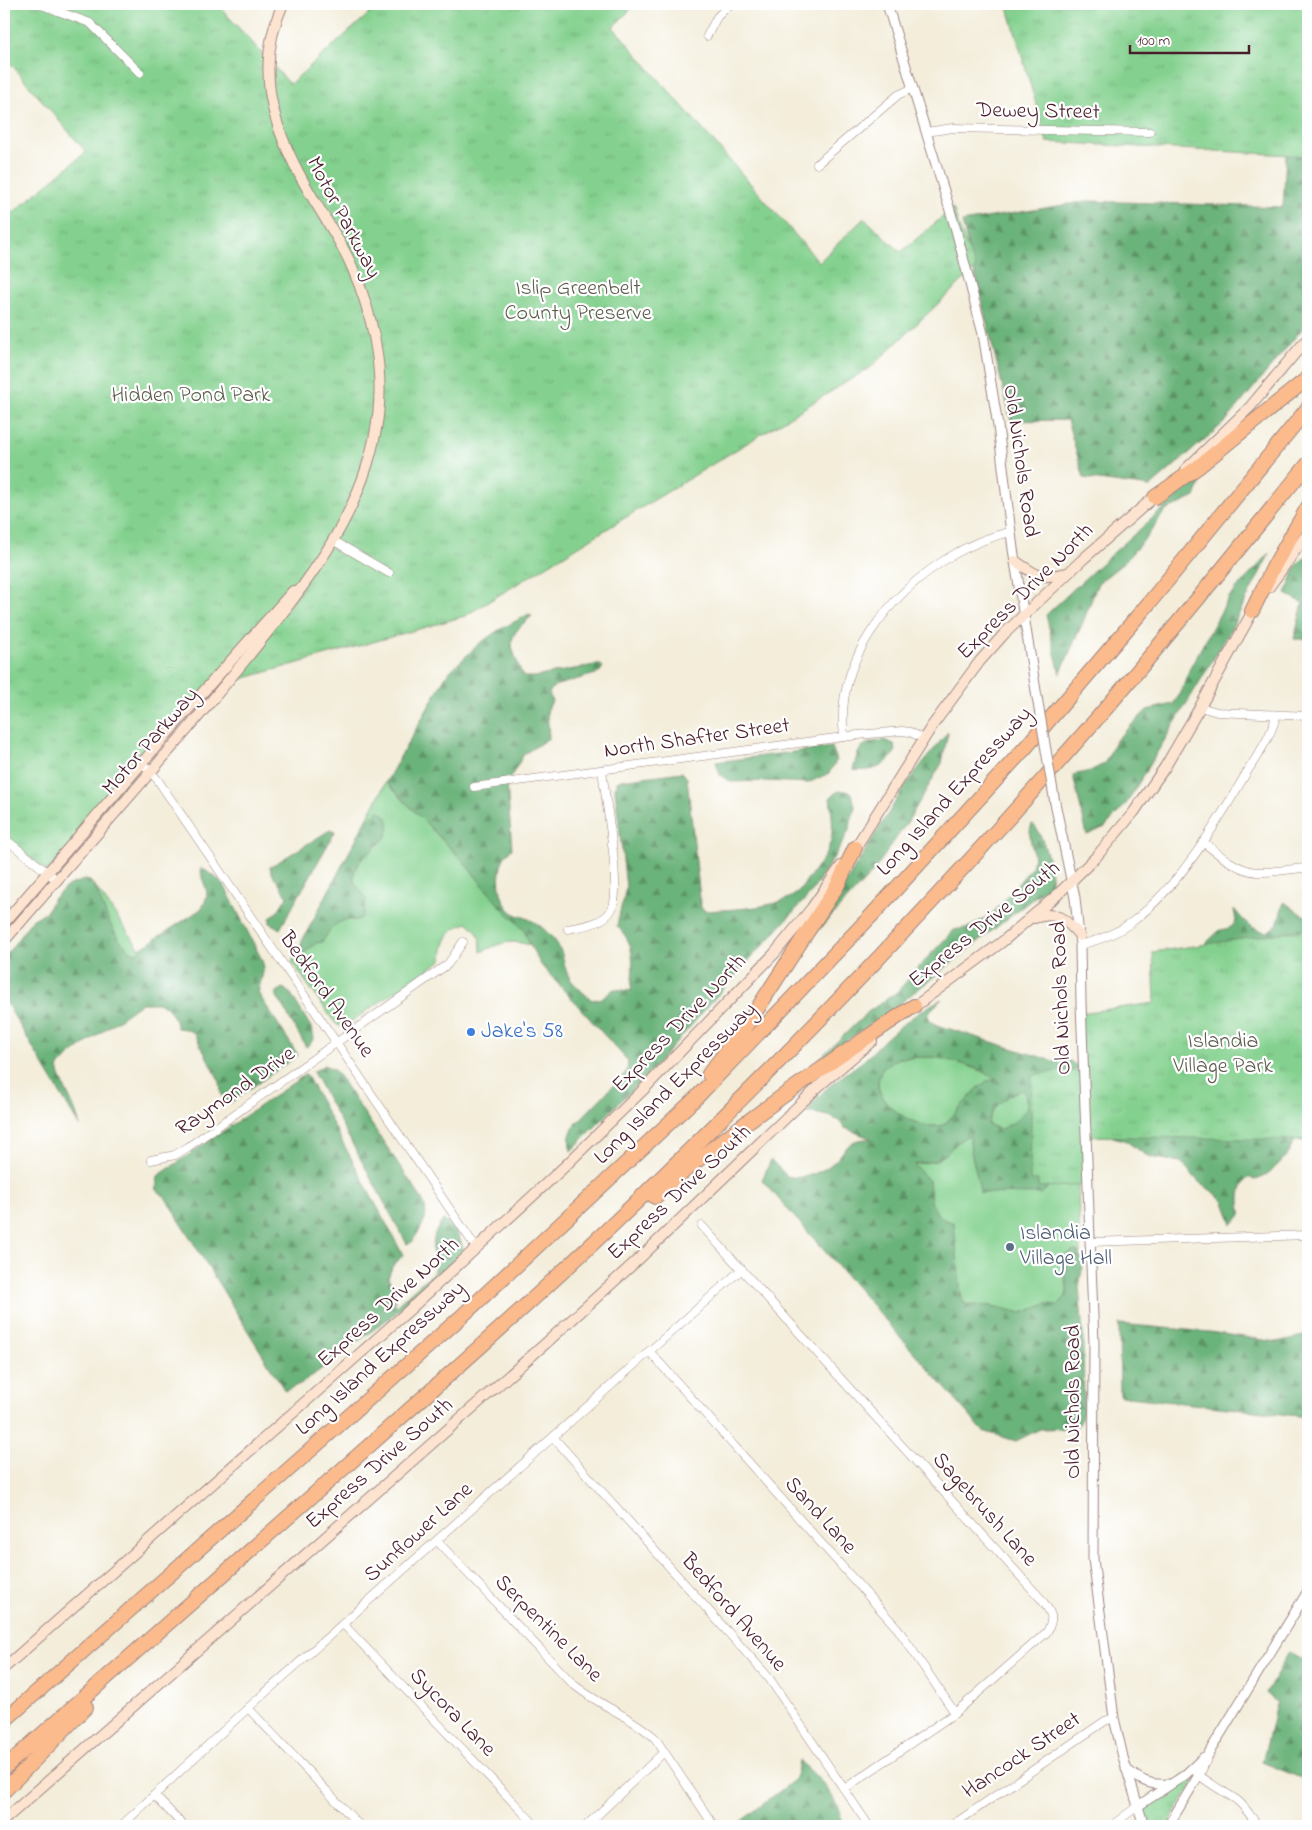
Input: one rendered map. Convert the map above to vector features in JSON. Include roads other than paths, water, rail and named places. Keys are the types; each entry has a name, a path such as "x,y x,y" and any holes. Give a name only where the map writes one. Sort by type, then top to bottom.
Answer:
{"highway":[{"path":"1155,497 1198,466 1308,378"},
{"name":"Long Island Expressway","path":"4,1721 460,1318 697,1097 872,915 1026,746 1143,610 1308,408"},
{"path":"4,1768 447,1376 609,1228 782,1059 882,956 974,857 1104,710 1308,464"},
{"path":"1252,611 1274,566 1308,507"},
{"path":"697,1097 713,1067 750,1020 837,886 855,848"},
{"path":"609,1228 639,1212 676,1178 728,1137 914,1006"},
{"path":"4,1791 88,1705 104,1680"}],"main road":[{"name":"Motor Parkway","path":"4,941 239,668 305,586 334,541 359,490 372,453 378,413 378,360 367,310 352,266 296,168 282,139 272,106 268,61 275,25 283,4"},
{"name":"Express Drive North","path":"4,1668 477,1249 612,1122 754,975 799,924 855,848 953,696 1005,633 1112,532 1155,497 1217,440 1250,407 1308,338"},
{"name":"Express Drive South","path":"4,1820 552,1338 654,1244 819,1086 914,1006 1002,942 1071,882 1096,857 1144,798 1182,740 1252,611 1308,534"},
{"path":"1015,561 1043,578 1069,572"},
{"name":"Motor Parkway","path":"4,923 142,763 301,582 321,562"},
{"path":"1030,919 1046,914 1056,916 1068,922 1080,940"}],"street":[{"path":"39,4 90,23 140,73"},
{"path":"707,36 717,17 730,4"},
{"name":"Old Nichols Road","path":"886,4 964,258 983,334 999,435 1015,561 1080,940 1094,1369 1093,1559 1114,1718 1126,1768 1144,1826"},
{"path":"817,164 898,95 913,88"},
{"name":"Dewey Street","path":"926,132 953,128 1150,132"},
{"path":"844,737 842,720 846,689 863,646 880,617 916,581 945,560 984,540 1012,532"},
{"path":"334,541 389,573"},
{"path":"1200,707 1217,712 1308,716"},
{"path":"1080,940 1114,934 1139,916 1173,881 1222,816 1269,736 1276,715"},
{"name":"North Shafter Street","path":"474,787 844,737 902,731 910,732 924,739"},
{"name":"Bedford Avenue","path":"142,763 151,771 338,1042 477,1249"},
{"path":"568,929 589,925 603,919 612,910 616,899 616,879 602,770"},
{"path":"4,838 57,880"},
{"path":"1203,842 1249,871 1264,872 1308,868"},
{"name":"Raymond Drive","path":"151,1160 175,1156 448,964 463,942"},
{"name":"Sagebrush Lane","path":"702,1226 1052,1613 1052,1623 1048,1632 955,1713 844,1789"},
{"path":"1090,1242 1308,1235"},
{"name":"Sunflower Lane","path":"121,1826 248,1708 742,1269"},
{"name":"Sand Lane","path":"648,1351 898,1629 955,1713"},
{"name":"Bedford Avenue","path":"552,1437 769,1678 869,1826"},
{"name":"Serpentine Lane","path":"437,1541 573,1684 585,1694 645,1729 655,1738 714,1826"},
{"path":"1168,1826 1196,1772 1308,1591"},
{"name":"Sycora Lane","path":"343,1624 536,1826"},
{"path":"248,1708 360,1826"},
{"name":"Hancock Street","path":"951,1826 1105,1720 1114,1718"},
{"path":"586,1826 664,1752"},
{"path":"1126,1768 1146,1783 1157,1785 1171,1784"},
{"path":"1111,1826 1171,1784 1196,1772"},
{"path":"1196,1772 1238,1801 1258,1826"},
{"path":"154,1795 184,1826"}],"place":[{"name":"Jake's 58","path":"471,1032"},
{"name":"Islandia Village Hall","path":"1010,1247"}],"park label":[{"name":"Islip Greenbelt County Preserve","path":"578,302"},
{"name":"Hidden Pond Park","path":"191,396"},
{"name":"Islandia Village Park","path":"1223,1054"}]}
